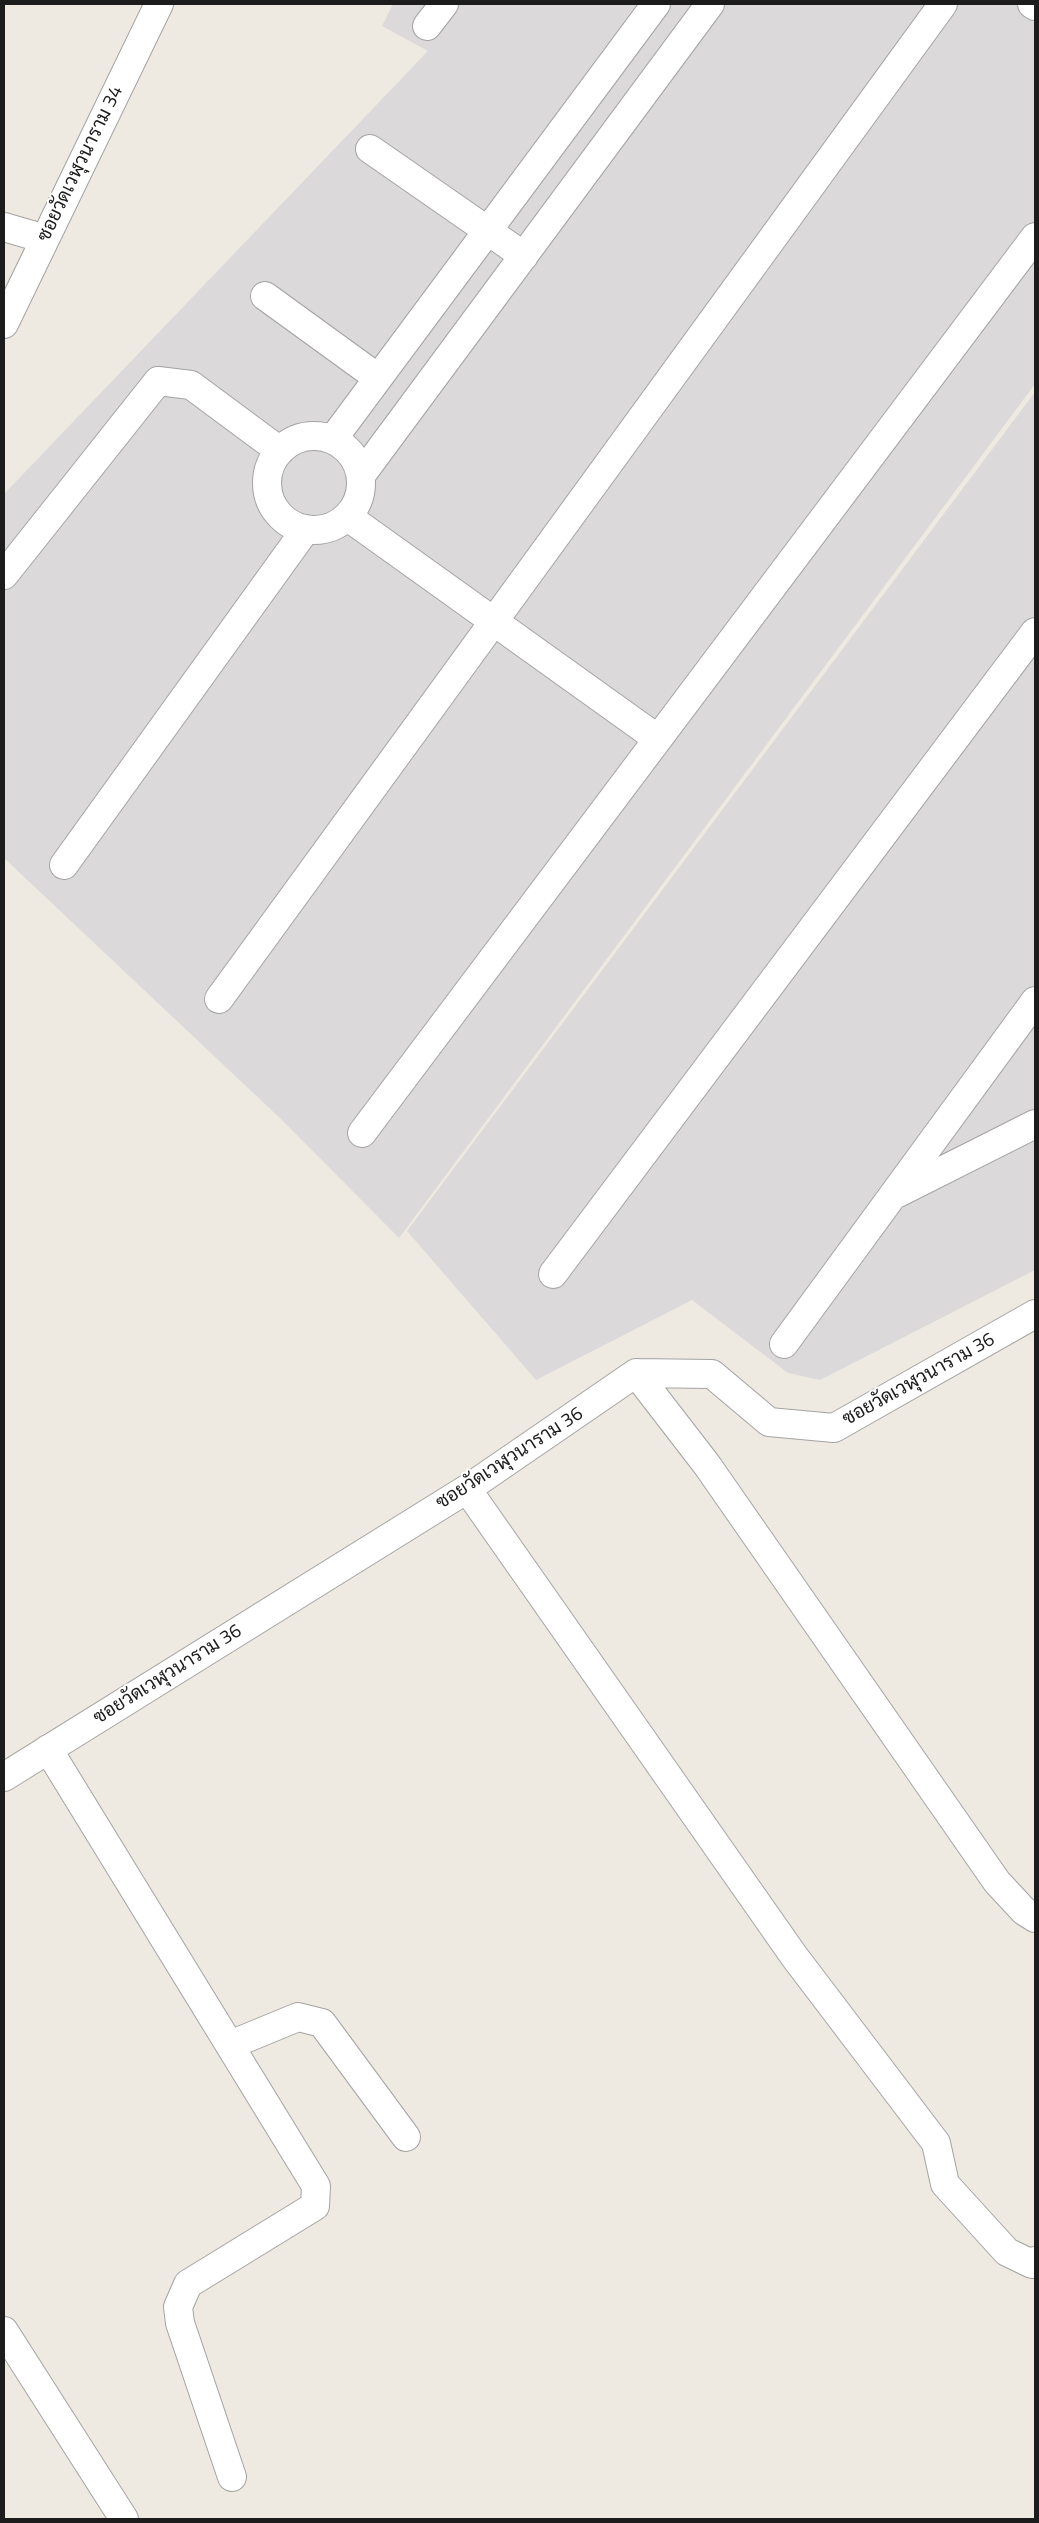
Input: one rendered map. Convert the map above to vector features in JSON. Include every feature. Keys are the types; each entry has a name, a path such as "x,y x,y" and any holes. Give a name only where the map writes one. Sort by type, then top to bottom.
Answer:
{"street":[{"name":"ซอยวัดเวฬุวนาราม 34","path":"4,324 159,4"},
{"path":"427,26 444,4"},
{"path":"333,438 656,4"},
{"path":"362,474 356,460 346,447 333,438 317,435 300,437 280,451 268,472 267,487 271,502 280,515 291,524 306,529 321,530 335,525 348,517 359,497 362,474 710,4"},
{"path":"219,999 943,4"},
{"path":"370,149 524,256"},
{"path":"4,227 44,239"},
{"path":"362,1133 1035,237"},
{"path":"266,296 378,378"},
{"path":"4,575 158,381 191,385 280,451"},
{"path":"348,517 658,739"},
{"path":"64,865 306,529"},
{"path":"553,1274 1035,632"},
{"path":"784,1344 1035,1001"},
{"path":"893,1195 1035,1124"},
{"name":"ซอยวัดเวฬุวนาราม 36","path":"4,1778 467,1489 636,1373 712,1374 769,1422 834,1428 1035,1314"},
{"path":"636,1373 707,1466 997,1882 1024,1911 1035,1918"},
{"path":"467,1489 794,1956 936,2143 944,2184 1007,2252 1032,2264 1035,2261"},
{"path":"48,1749 316,2186 315,2206 188,2284 178,2307 180,2323 232,2477"},
{"path":"230,2045 298,2017 322,2023 406,2137"},
{"path":"4,2331 124,2519"}],"shaded area":[{"path":"393,4 1035,4 1035,384 399,1238 283,1121 4,858 4,494 428,51 382,26"},
{"path":"1035,392 1035,1270 820,1380 788,1373 692,1300 536,1380 407,1231"}]}
